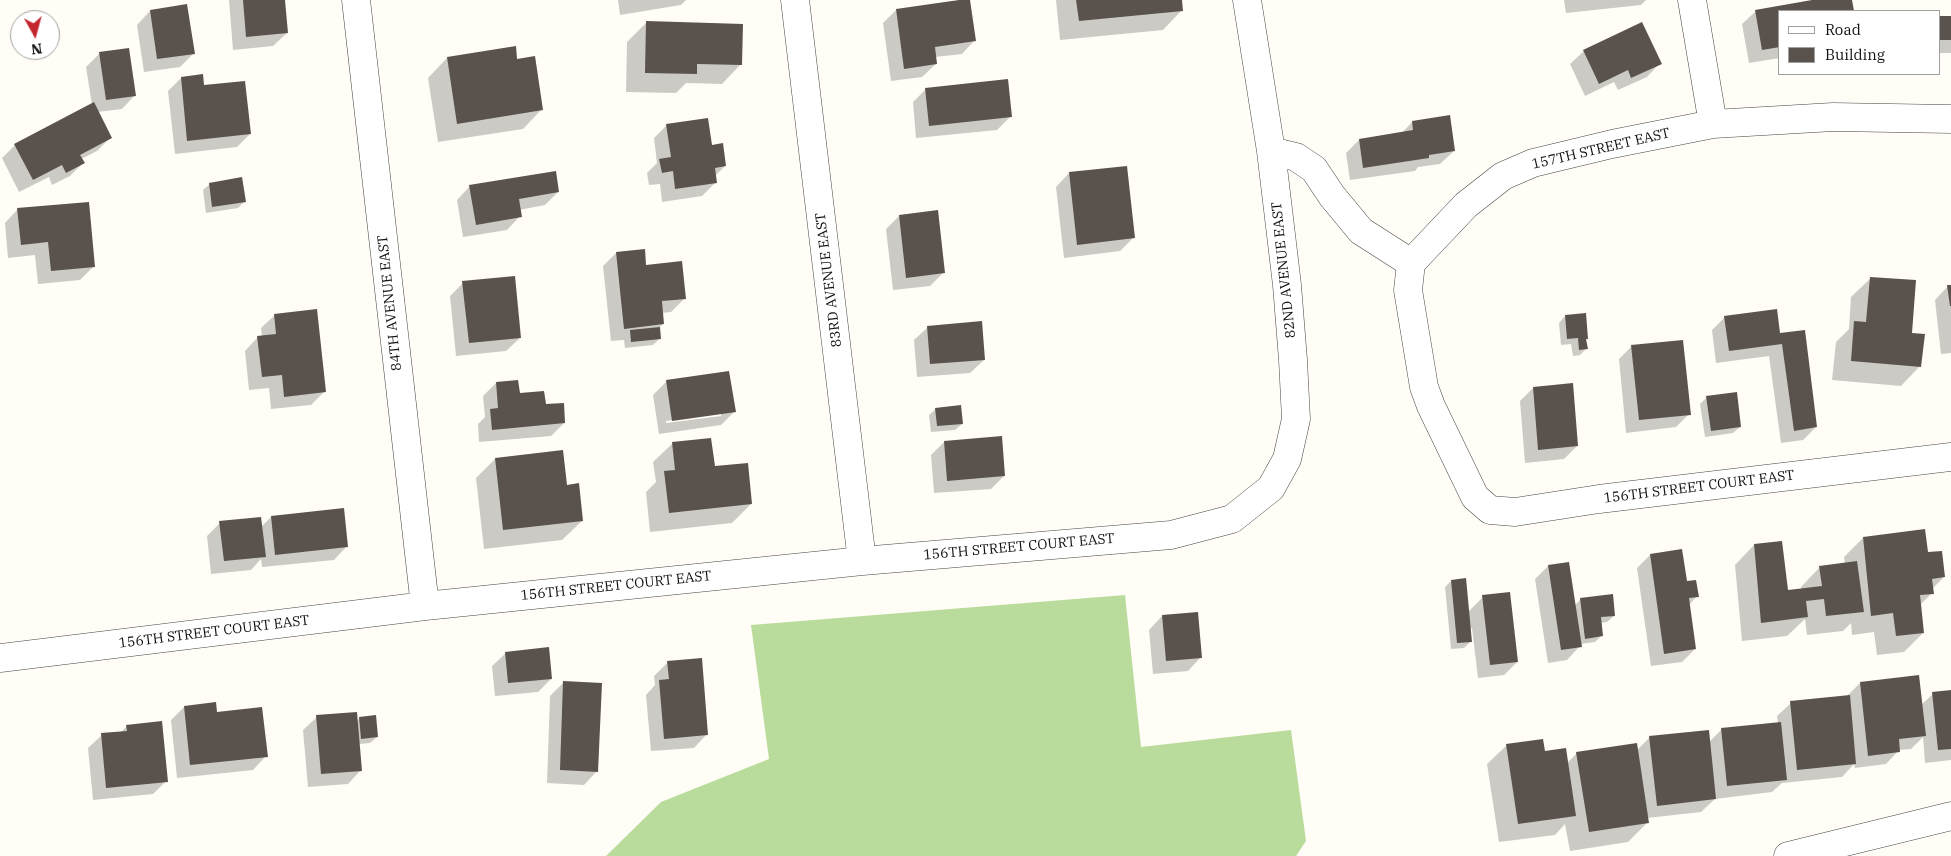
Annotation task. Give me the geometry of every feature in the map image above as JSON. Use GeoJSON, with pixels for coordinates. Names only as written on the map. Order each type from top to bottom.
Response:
{"type":"FeatureCollection","features":[{"type":"Feature","properties":{"kind":"street","name":"84TH AVENUE EAST"},"geometry":{"type":"LineString","coordinates":[[356,0],[425,606]]}},
{"type":"Feature","properties":{"kind":"street","name":"83RD AVENUE EAST"},"geometry":{"type":"LineString","coordinates":[[796,0],[862,560]]}},
{"type":"Feature","properties":{"kind":"street","name":"82ND AVENUE EAST"},"geometry":{"type":"LineString","coordinates":[[1232,519],[1272,488],[1287,459],[1296,419],[1288,294],[1271,151],[1247,0]]}},
{"type":"Feature","properties":{"kind":"street"},"geometry":{"type":"LineString","coordinates":[[1692,0],[1713,124]]}},
{"type":"Feature","properties":{"kind":"street","name":"157TH STREET EAST"},"geometry":{"type":"LineString","coordinates":[[1411,263],[1466,205],[1503,176],[1533,163],[1612,144],[1713,124],[1833,117],[1951,119]]}},
{"type":"Feature","properties":{"kind":"street"},"geometry":{"type":"LineString","coordinates":[[1271,151],[1296,157],[1314,169],[1332,196],[1361,231],[1411,263]]}},
{"type":"Feature","properties":{"kind":"street","name":"156TH STREET COURT EAST"},"geometry":{"type":"LineString","coordinates":[[1411,263],[1408,290],[1424,387],[1431,406],[1475,497],[1490,510],[1515,512],[1599,499],[1951,457]]}},
{"type":"Feature","properties":{"kind":"street","name":"156TH STREET COURT EAST"},"geometry":{"type":"LineString","coordinates":[[0,658],[425,606],[862,560],[1172,535],[1232,519]]}},
{"type":"Feature","properties":{"kind":"street"},"geometry":{"type":"LineString","coordinates":[[1788,856],[1850,848],[1951,816]]}},
{"type":"Feature","properties":{"kind":"green space"},"geometry":{"type":"Polygon","coordinates":[[[1125,595],[1141,747],[1291,730],[1306,841],[1296,856],[606,856],[661,802],[769,759],[751,625],[1125,595]]]}},
{"type":"Feature","properties":{"kind":"building"},"geometry":{"type":"Polygon","coordinates":[[[243,0],[285,0],[288,33],[246,37],[243,0]]]}},
{"type":"Feature","properties":{"kind":"building"},"geometry":{"type":"Polygon","coordinates":[[[970,0],[976,41],[935,47],[937,64],[904,69],[896,9],[970,0]]]}},
{"type":"Feature","properties":{"kind":"building"},"geometry":{"type":"Polygon","coordinates":[[[1076,0],[1182,0],[1183,11],[1079,21],[1076,0]]]}},
{"type":"Feature","properties":{"kind":"building"},"geometry":{"type":"Polygon","coordinates":[[[1812,0],[1852,0],[1854,10],[1778,10],[1778,47],[1762,50],[1755,10],[1812,0]]]}},
{"type":"Feature","properties":{"kind":"building"},"geometry":{"type":"Polygon","coordinates":[[[187,4],[195,54],[157,59],[150,10],[187,4]]]}},
{"type":"Feature","properties":{"kind":"building"},"geometry":{"type":"Polygon","coordinates":[[[1941,16],[1951,16],[1951,40],[1941,40],[1941,16]]]}},
{"type":"Feature","properties":{"kind":"building"},"geometry":{"type":"Polygon","coordinates":[[[646,21],[743,24],[742,65],[697,64],[697,74],[645,73],[646,21]]]}},
{"type":"Feature","properties":{"kind":"building"},"geometry":{"type":"Polygon","coordinates":[[[1642,22],[1662,64],[1631,78],[1628,70],[1599,84],[1583,50],[1642,22]]]}},
{"type":"Feature","properties":{"kind":"building"},"geometry":{"type":"Polygon","coordinates":[[[516,46],[517,59],[535,56],[543,110],[457,124],[447,57],[516,46]]]}},
{"type":"Feature","properties":{"kind":"building"},"geometry":{"type":"Polygon","coordinates":[[[129,48],[136,96],[106,100],[99,52],[129,48]]]}},
{"type":"Feature","properties":{"kind":"building"},"geometry":{"type":"Polygon","coordinates":[[[203,74],[204,85],[245,81],[251,134],[187,141],[181,77],[203,74]]]}},
{"type":"Feature","properties":{"kind":"building"},"geometry":{"type":"Polygon","coordinates":[[[1008,79],[1012,117],[929,126],[925,88],[1008,79]]]}},
{"type":"Feature","properties":{"kind":"building"},"geometry":{"type":"Polygon","coordinates":[[[94,102],[112,138],[80,155],[85,163],[66,173],[62,165],[33,180],[14,144],[94,102]]]}},
{"type":"Feature","properties":{"kind":"building"},"geometry":{"type":"Polygon","coordinates":[[[1450,115],[1455,151],[1429,155],[1429,158],[1363,168],[1359,139],[1413,130],[1412,121],[1450,115]]]}},
{"type":"Feature","properties":{"kind":"building"},"geometry":{"type":"Polygon","coordinates":[[[708,118],[712,145],[723,143],[726,166],[715,168],[717,183],[675,189],[673,171],[662,173],[659,159],[671,157],[666,124],[708,118]]]}},
{"type":"Feature","properties":{"kind":"building"},"geometry":{"type":"Polygon","coordinates":[[[1127,166],[1135,238],[1077,245],[1069,172],[1127,166]]]}},
{"type":"Feature","properties":{"kind":"building"},"geometry":{"type":"Polygon","coordinates":[[[556,171],[559,192],[519,199],[522,217],[476,225],[469,185],[556,171]]]}},
{"type":"Feature","properties":{"kind":"building"},"geometry":{"type":"Polygon","coordinates":[[[242,177],[246,202],[212,207],[209,183],[242,177]]]}},
{"type":"Feature","properties":{"kind":"building"},"geometry":{"type":"Polygon","coordinates":[[[89,202],[95,267],[51,271],[48,242],[21,245],[17,208],[89,202]]]}},
{"type":"Feature","properties":{"kind":"building"},"geometry":{"type":"Polygon","coordinates":[[[938,210],[945,273],[906,278],[899,215],[938,210]]]}},
{"type":"Feature","properties":{"kind":"building"},"geometry":{"type":"Polygon","coordinates":[[[645,249],[646,265],[682,261],[686,299],[662,301],[664,324],[624,329],[616,252],[645,249]]]}},
{"type":"Feature","properties":{"kind":"building"},"geometry":{"type":"Polygon","coordinates":[[[515,276],[521,338],[469,343],[462,281],[515,276]]]}},
{"type":"Feature","properties":{"kind":"building"},"geometry":{"type":"Polygon","coordinates":[[[1870,277],[1916,280],[1912,333],[1925,334],[1921,367],[1851,361],[1854,321],[1866,322],[1870,277]]]}},
{"type":"Feature","properties":{"kind":"building"},"geometry":{"type":"Polygon","coordinates":[[[1947,285],[1951,285],[1951,306],[1950,306],[1947,285]]]}},
{"type":"Feature","properties":{"kind":"building"},"geometry":{"type":"Polygon","coordinates":[[[317,309],[326,392],[284,397],[282,375],[262,377],[257,336],[276,334],[274,314],[317,309]]]}},
{"type":"Feature","properties":{"kind":"building"},"geometry":{"type":"Polygon","coordinates":[[[1777,309],[1780,333],[1805,330],[1817,427],[1794,431],[1782,344],[1729,351],[1724,316],[1777,309]]]}},
{"type":"Feature","properties":{"kind":"building"},"geometry":{"type":"Polygon","coordinates":[[[1586,313],[1588,349],[1579,350],[1578,338],[1567,339],[1565,315],[1586,313]]]}},
{"type":"Feature","properties":{"kind":"building"},"geometry":{"type":"Polygon","coordinates":[[[982,321],[985,360],[930,364],[927,326],[982,321]]]}},
{"type":"Feature","properties":{"kind":"building"},"geometry":{"type":"Polygon","coordinates":[[[660,327],[661,339],[631,342],[630,330],[660,327]]]}},
{"type":"Feature","properties":{"kind":"building"},"geometry":{"type":"Polygon","coordinates":[[[1683,340],[1691,415],[1639,420],[1631,345],[1683,340]]]}},
{"type":"Feature","properties":{"kind":"building"},"geometry":{"type":"Polygon","coordinates":[[[729,371],[736,412],[672,421],[666,380],[729,371]]]}},
{"type":"Feature","properties":{"kind":"building"},"geometry":{"type":"Polygon","coordinates":[[[518,380],[520,393],[544,391],[546,404],[564,403],[565,423],[492,430],[490,409],[498,408],[496,382],[518,380]]]}},
{"type":"Feature","properties":{"kind":"building"},"geometry":{"type":"Polygon","coordinates":[[[1573,383],[1578,446],[1538,450],[1533,387],[1573,383]]]}},
{"type":"Feature","properties":{"kind":"building"},"geometry":{"type":"Polygon","coordinates":[[[1737,392],[1741,427],[1711,431],[1706,396],[1737,392]]]}},
{"type":"Feature","properties":{"kind":"building"},"geometry":{"type":"Polygon","coordinates":[[[961,405],[963,424],[937,426],[935,408],[961,405]]]}},
{"type":"Feature","properties":{"kind":"building"},"geometry":{"type":"Polygon","coordinates":[[[1002,436],[1005,476],[947,481],[944,441],[1002,436]]]}},
{"type":"Feature","properties":{"kind":"building"},"geometry":{"type":"Polygon","coordinates":[[[711,438],[715,466],[748,463],[752,504],[669,513],[664,471],[675,470],[672,442],[711,438]]]}},
{"type":"Feature","properties":{"kind":"building"},"geometry":{"type":"Polygon","coordinates":[[[563,450],[567,485],[579,483],[583,521],[503,530],[495,458],[563,450]]]}},
{"type":"Feature","properties":{"kind":"building"},"geometry":{"type":"Polygon","coordinates":[[[344,508],[348,547],[275,555],[271,516],[344,508]]]}},
{"type":"Feature","properties":{"kind":"building"},"geometry":{"type":"Polygon","coordinates":[[[261,517],[266,557],[224,561],[219,521],[261,517]]]}},
{"type":"Feature","properties":{"kind":"building"},"geometry":{"type":"Polygon","coordinates":[[[1925,529],[1928,552],[1942,551],[1945,577],[1932,579],[1934,594],[1920,595],[1924,633],[1896,636],[1893,613],[1871,616],[1863,537],[1925,529]]]}},
{"type":"Feature","properties":{"kind":"building"},"geometry":{"type":"Polygon","coordinates":[[[1782,541],[1788,590],[1822,586],[1819,566],[1857,561],[1864,612],[1826,616],[1824,599],[1806,601],[1808,617],[1761,623],[1754,544],[1782,541]]]}},
{"type":"Feature","properties":{"kind":"building"},"geometry":{"type":"Polygon","coordinates":[[[1682,549],[1687,581],[1696,580],[1699,597],[1689,598],[1696,649],[1664,654],[1650,554],[1682,549]]]}},
{"type":"Feature","properties":{"kind":"building"},"geometry":{"type":"Polygon","coordinates":[[[1569,562],[1582,647],[1561,650],[1548,565],[1569,562]]]}},
{"type":"Feature","properties":{"kind":"building"},"geometry":{"type":"Polygon","coordinates":[[[1466,578],[1472,642],[1457,643],[1451,580],[1466,578]]]}},
{"type":"Feature","properties":{"kind":"building"},"geometry":{"type":"Polygon","coordinates":[[[1510,592],[1518,662],[1490,665],[1482,595],[1510,592]]]}},
{"type":"Feature","properties":{"kind":"building"},"geometry":{"type":"Polygon","coordinates":[[[1613,594],[1615,616],[1601,617],[1603,636],[1585,639],[1580,598],[1613,594]]]}},
{"type":"Feature","properties":{"kind":"building"},"geometry":{"type":"Polygon","coordinates":[[[1198,612],[1202,658],[1166,661],[1162,615],[1198,612]]]}},
{"type":"Feature","properties":{"kind":"building"},"geometry":{"type":"Polygon","coordinates":[[[549,647],[552,679],[508,683],[505,652],[549,647]]]}},
{"type":"Feature","properties":{"kind":"building"},"geometry":{"type":"Polygon","coordinates":[[[702,658],[708,735],[664,739],[659,680],[669,679],[667,661],[702,658]]]}},
{"type":"Feature","properties":{"kind":"building"},"geometry":{"type":"Polygon","coordinates":[[[1919,675],[1926,736],[1899,739],[1900,752],[1868,756],[1860,682],[1919,675]]]}},
{"type":"Feature","properties":{"kind":"building"},"geometry":{"type":"Polygon","coordinates":[[[563,681],[602,683],[598,772],[560,770],[563,681]]]}},
{"type":"Feature","properties":{"kind":"building"},"geometry":{"type":"Polygon","coordinates":[[[1951,690],[1951,749],[1938,750],[1932,692],[1951,690]]]}},
{"type":"Feature","properties":{"kind":"building"},"geometry":{"type":"Polygon","coordinates":[[[1850,695],[1856,764],[1797,770],[1790,701],[1850,695]]]}},
{"type":"Feature","properties":{"kind":"building"},"geometry":{"type":"Polygon","coordinates":[[[216,702],[217,712],[262,707],[268,757],[190,765],[184,706],[216,702]]]}},
{"type":"Feature","properties":{"kind":"building"},"geometry":{"type":"Polygon","coordinates":[[[357,712],[362,771],[321,774],[316,715],[357,712]]]}},
{"type":"Feature","properties":{"kind":"building"},"geometry":{"type":"Polygon","coordinates":[[[376,715],[378,737],[361,739],[359,717],[376,715]]]}},
{"type":"Feature","properties":{"kind":"building"},"geometry":{"type":"Polygon","coordinates":[[[162,721],[168,782],[106,788],[101,733],[127,731],[126,725],[162,721]]]}},
{"type":"Feature","properties":{"kind":"building"},"geometry":{"type":"Polygon","coordinates":[[[1781,722],[1787,780],[1727,786],[1721,728],[1781,722]]]}},
{"type":"Feature","properties":{"kind":"building"},"geometry":{"type":"Polygon","coordinates":[[[1709,730],[1716,799],[1657,806],[1649,736],[1709,730]]]}},
{"type":"Feature","properties":{"kind":"building"},"geometry":{"type":"Polygon","coordinates":[[[1543,739],[1545,751],[1566,748],[1576,816],[1518,824],[1506,744],[1543,739]]]}},
{"type":"Feature","properties":{"kind":"building"},"geometry":{"type":"Polygon","coordinates":[[[1637,743],[1649,823],[1589,832],[1576,752],[1637,743]]]}}]}
